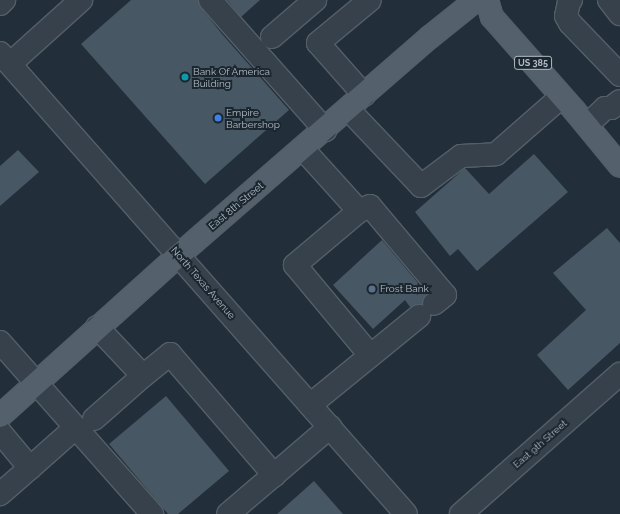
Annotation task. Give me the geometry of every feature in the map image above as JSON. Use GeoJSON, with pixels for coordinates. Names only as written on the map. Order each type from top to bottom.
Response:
{"type":"FeatureCollection","features":[{"type":"Feature","properties":{"kind":"main road","name":"East 8th Street"},"geometry":{"type":"LineString","coordinates":[[0,416],[97,327],[325,130],[430,37],[464,4]]}},
{"type":"Feature","properties":{"kind":"main road","name":"US 385"},"geometry":{"type":"LineString","coordinates":[[464,4],[490,8],[561,97],[587,125],[620,166]]}},
{"type":"Feature","properties":{"kind":"street"},"geometry":{"type":"LineString","coordinates":[[0,4],[4,0]]}},
{"type":"Feature","properties":{"kind":"street"},"geometry":{"type":"LineString","coordinates":[[5,58],[81,0]]}},
{"type":"Feature","properties":{"kind":"street"},"geometry":{"type":"LineString","coordinates":[[210,0],[325,130]]}},
{"type":"Feature","properties":{"kind":"street"},"geometry":{"type":"LineString","coordinates":[[272,37],[315,0]]}},
{"type":"Feature","properties":{"kind":"street"},"geometry":{"type":"LineString","coordinates":[[364,95],[318,43],[370,0]]}},
{"type":"Feature","properties":{"kind":"street"},"geometry":{"type":"LineString","coordinates":[[571,0],[569,2],[566,16],[570,23],[620,76]]}},
{"type":"Feature","properties":{"kind":"street"},"geometry":{"type":"LineString","coordinates":[[608,0],[620,14]]}},
{"type":"Feature","properties":{"kind":"street","name":"North Texas Avenue"},"geometry":{"type":"LineString","coordinates":[[5,58],[406,514]]}},
{"type":"Feature","properties":{"kind":"street"},"geometry":{"type":"LineString","coordinates":[[587,125],[613,105],[605,100],[620,89]]}},
{"type":"Feature","properties":{"kind":"street"},"geometry":{"type":"LineString","coordinates":[[348,109],[421,186],[461,156],[496,154],[561,97]]}},
{"type":"Feature","properties":{"kind":"street"},"geometry":{"type":"LineString","coordinates":[[303,149],[359,211]]}},
{"type":"Feature","properties":{"kind":"street"},"geometry":{"type":"LineString","coordinates":[[310,405],[445,295],[370,206],[359,211],[294,266],[370,355]]}},
{"type":"Feature","properties":{"kind":"street"},"geometry":{"type":"LineString","coordinates":[[97,327],[143,376]]}},
{"type":"Feature","properties":{"kind":"street"},"geometry":{"type":"LineString","coordinates":[[0,342],[36,384],[85,424],[152,514]]}},
{"type":"Feature","properties":{"kind":"street"},"geometry":{"type":"LineString","coordinates":[[0,494],[170,354],[274,475]]}},
{"type":"Feature","properties":{"kind":"street","name":"East 9th Street"},"geometry":{"type":"LineString","coordinates":[[460,514],[620,374]]}},
{"type":"Feature","properties":{"kind":"street"},"geometry":{"type":"LineString","coordinates":[[228,514],[330,427]]}},
{"type":"Feature","properties":{"kind":"street"},"geometry":{"type":"LineString","coordinates":[[0,432],[30,468]]}},
{"type":"Feature","properties":{"kind":"building","name":"Bank Of America Building"},"geometry":{"type":"Polygon","coordinates":[[[131,0],[198,0],[201,8],[222,34],[289,110],[205,184],[81,44],[131,0]]]}},
{"type":"Feature","properties":{"kind":"building"},"geometry":{"type":"Polygon","coordinates":[[[227,0],[260,0],[241,17],[227,0]]]}},
{"type":"Feature","properties":{"kind":"building"},"geometry":{"type":"Polygon","coordinates":[[[18,150],[39,172],[0,206],[0,166],[18,150]]]}},
{"type":"Feature","properties":{"kind":"building"},"geometry":{"type":"Polygon","coordinates":[[[534,154],[568,192],[477,271],[458,249],[450,256],[415,212],[465,168],[489,194],[534,154]]]}},
{"type":"Feature","properties":{"kind":"building"},"geometry":{"type":"Polygon","coordinates":[[[607,228],[620,243],[620,343],[568,390],[537,355],[586,310],[553,273],[607,228]]]}},
{"type":"Feature","properties":{"kind":"building"},"geometry":{"type":"Polygon","coordinates":[[[382,240],[418,283],[417,284],[426,295],[422,304],[417,304],[410,307],[405,300],[373,329],[333,285],[382,240]]]}},
{"type":"Feature","properties":{"kind":"building"},"geometry":{"type":"Polygon","coordinates":[[[166,396],[229,471],[178,514],[168,514],[109,444],[166,396]]]}},
{"type":"Feature","properties":{"kind":"building"},"geometry":{"type":"Polygon","coordinates":[[[314,481],[343,514],[277,514],[314,481]]]}},
{"type":"Feature","properties":{"kind":"place","name":"Bank Of America Building"},"geometry":{"type":"Point","coordinates":[185,77]}},
{"type":"Feature","properties":{"kind":"place","name":"Empire Barbershop"},"geometry":{"type":"Point","coordinates":[218,118]}},
{"type":"Feature","properties":{"kind":"place","name":"Frost Bank"},"geometry":{"type":"Point","coordinates":[372,289]}}]}
